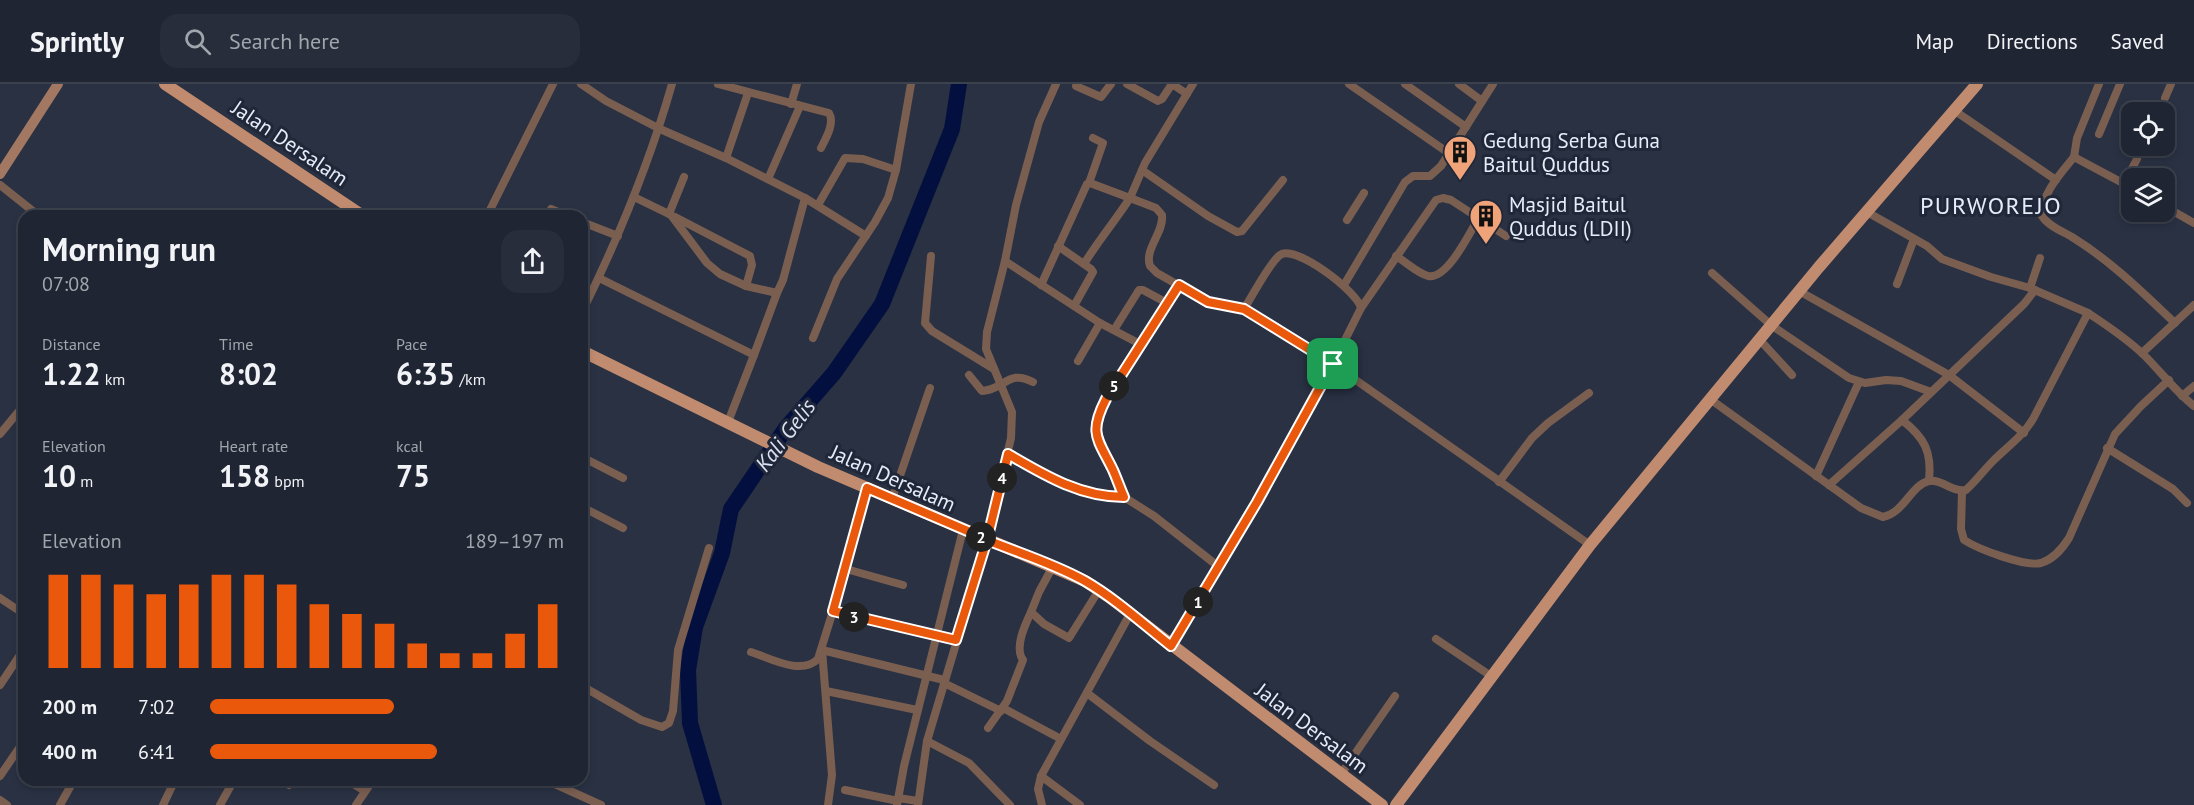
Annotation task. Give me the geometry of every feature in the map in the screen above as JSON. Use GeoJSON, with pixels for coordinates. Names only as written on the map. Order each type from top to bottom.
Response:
{"type":"FeatureCollection","features":[{"type":"Feature","properties":{"kind":"main road","name":"Jalan Dersalam"},"geometry":{"type":"LineString","coordinates":[[165,84],[354,210]]}},
{"type":"Feature","properties":{"kind":"main road"},"geometry":{"type":"LineString","coordinates":[[1396,805],[1590,545],[1799,291],[1977,84]]}},
{"type":"Feature","properties":{"kind":"main road","name":"Jalan Dersalam"},"geometry":{"type":"LineString","coordinates":[[588,354],[818,467],[1073,575],[1099,590],[1382,805]]}},
{"type":"Feature","properties":{"kind":"street"},"geometry":{"type":"LineString","coordinates":[[0,174],[58,84]]}},
{"type":"Feature","properties":{"kind":"street"},"geometry":{"type":"LineString","coordinates":[[490,210],[553,84]]}},
{"type":"Feature","properties":{"kind":"street"},"geometry":{"type":"LineString","coordinates":[[581,84],[606,101],[660,129],[726,158],[805,198],[866,236]]}},
{"type":"Feature","properties":{"kind":"street"},"geometry":{"type":"LineString","coordinates":[[588,300],[634,197],[660,129],[672,84]]}},
{"type":"Feature","properties":{"kind":"street"},"geometry":{"type":"LineString","coordinates":[[718,84],[831,114],[831,123],[822,148]]}},
{"type":"Feature","properties":{"kind":"street"},"geometry":{"type":"LineString","coordinates":[[791,104],[798,84]]}},
{"type":"Feature","properties":{"kind":"street"},"geometry":{"type":"LineString","coordinates":[[813,338],[837,279],[888,198],[896,170],[911,84]]}},
{"type":"Feature","properties":{"kind":"street"},"geometry":{"type":"LineString","coordinates":[[846,790],[918,803],[927,741],[944,682],[953,639],[985,539],[1008,454],[1012,412],[986,349],[986,339],[989,317],[1005,261],[1016,206],[1039,122],[1056,84]]}},
{"type":"Feature","properties":{"kind":"street"},"geometry":{"type":"LineString","coordinates":[[1076,86],[1101,97],[1111,84]]}},
{"type":"Feature","properties":{"kind":"street"},"geometry":{"type":"LineString","coordinates":[[1127,84],[1158,101],[1162,99],[1172,84],[1186,94]]}},
{"type":"Feature","properties":{"kind":"street"},"geometry":{"type":"LineString","coordinates":[[1084,264],[1130,198],[1142,170],[1193,84]]}},
{"type":"Feature","properties":{"kind":"street"},"geometry":{"type":"LineString","coordinates":[[1349,84],[1450,154]]}},
{"type":"Feature","properties":{"kind":"street"},"geometry":{"type":"LineString","coordinates":[[1406,84],[1466,127]]}},
{"type":"Feature","properties":{"kind":"street"},"geometry":{"type":"LineString","coordinates":[[1459,84],[1482,101]]}},
{"type":"Feature","properties":{"kind":"street"},"geometry":{"type":"LineString","coordinates":[[1344,285],[1407,181],[1413,177],[1428,177],[1434,174],[1450,154],[1493,84]]}},
{"type":"Feature","properties":{"kind":"street"},"geometry":{"type":"LineString","coordinates":[[2099,84],[2077,138],[2074,157],[2056,180],[2043,207],[2042,216],[2119,270],[2175,323]]}},
{"type":"Feature","properties":{"kind":"street"},"geometry":{"type":"LineString","coordinates":[[2099,134],[2120,84]]}},
{"type":"Feature","properties":{"kind":"street"},"geometry":{"type":"LineString","coordinates":[[2165,98],[2171,84]]}},
{"type":"Feature","properties":{"kind":"street"},"geometry":{"type":"LineString","coordinates":[[726,158],[748,93]]}},
{"type":"Feature","properties":{"kind":"street"},"geometry":{"type":"LineString","coordinates":[[768,179],[800,106]]}},
{"type":"Feature","properties":{"kind":"street"},"geometry":{"type":"LineString","coordinates":[[1955,111],[2056,180]]}},
{"type":"Feature","properties":{"kind":"street"},"geometry":{"type":"LineString","coordinates":[[1041,285],[1089,183],[1103,143],[1093,138]]}},
{"type":"Feature","properties":{"kind":"street"},"geometry":{"type":"LineString","coordinates":[[2074,157],[2121,182]]}},
{"type":"Feature","properties":{"kind":"street"},"geometry":{"type":"LineString","coordinates":[[818,205],[845,158],[863,159],[896,170]]}},
{"type":"Feature","properties":{"kind":"street"},"geometry":{"type":"LineString","coordinates":[[2134,168],[2137,159]]}},
{"type":"Feature","properties":{"kind":"street"},"geometry":{"type":"LineString","coordinates":[[1142,170],[1208,216],[1237,232],[1242,231],[1283,180]]}},
{"type":"Feature","properties":{"kind":"street"},"geometry":{"type":"LineString","coordinates":[[670,214],[684,177]]}},
{"type":"Feature","properties":{"kind":"street"},"geometry":{"type":"LineString","coordinates":[[1089,183],[1156,208],[1162,214],[1162,222],[1148,263],[1157,273],[1208,302],[1244,309],[1333,364],[1590,545]]}},
{"type":"Feature","properties":{"kind":"street"},"geometry":{"type":"LineString","coordinates":[[0,185],[31,210]]}},
{"type":"Feature","properties":{"kind":"street"},"geometry":{"type":"LineString","coordinates":[[1347,220],[1364,193]]}},
{"type":"Feature","properties":{"kind":"street"},"geometry":{"type":"LineString","coordinates":[[634,197],[750,255],[752,265],[746,286]]}},
{"type":"Feature","properties":{"kind":"street"},"geometry":{"type":"LineString","coordinates":[[728,422],[783,280],[805,198]]}},
{"type":"Feature","properties":{"kind":"street"},"geometry":{"type":"LineString","coordinates":[[1171,646],[1219,567],[1333,364],[1361,308],[1436,200],[1443,198],[1451,200],[1506,236]]}},
{"type":"Feature","properties":{"kind":"street"},"geometry":{"type":"LineString","coordinates":[[1867,212],[1927,246],[1942,259],[2033,289],[2088,313],[2117,332],[2142,353],[2194,406]]}},
{"type":"Feature","properties":{"kind":"street"},"geometry":{"type":"LineString","coordinates":[[2175,213],[2194,224]]}},
{"type":"Feature","properties":{"kind":"street"},"geometry":{"type":"LineString","coordinates":[[670,214],[707,263],[720,274],[746,286],[777,293]]}},
{"type":"Feature","properties":{"kind":"street"},"geometry":{"type":"LineString","coordinates":[[1396,256],[1428,276],[1438,276],[1448,268],[1478,219]]}},
{"type":"Feature","properties":{"kind":"street"},"geometry":{"type":"LineString","coordinates":[[588,224],[618,236]]}},
{"type":"Feature","properties":{"kind":"street"},"geometry":{"type":"LineString","coordinates":[[1897,284],[1914,239]]}},
{"type":"Feature","properties":{"kind":"street"},"geometry":{"type":"LineString","coordinates":[[1058,246],[1093,272],[1074,306]]}},
{"type":"Feature","properties":{"kind":"street"},"geometry":{"type":"LineString","coordinates":[[1244,309],[1277,258],[1285,253],[1293,254],[1312,264],[1344,285],[1357,299],[1361,308]]}},
{"type":"Feature","properties":{"kind":"street"},"geometry":{"type":"LineString","coordinates":[[931,256],[925,323],[932,331],[995,370]]}},
{"type":"Feature","properties":{"kind":"street"},"geometry":{"type":"LineString","coordinates":[[1829,485],[1902,420],[2016,311],[2033,289],[2040,258]]}},
{"type":"Feature","properties":{"kind":"street"},"geometry":{"type":"LineString","coordinates":[[1005,261],[1101,323],[1140,344]]}},
{"type":"Feature","properties":{"kind":"street"},"geometry":{"type":"LineString","coordinates":[[1712,273],[1771,325],[1839,372],[1859,382],[1898,380],[1931,392]]}},
{"type":"Feature","properties":{"kind":"street"},"geometry":{"type":"LineString","coordinates":[[599,278],[754,355]]}},
{"type":"Feature","properties":{"kind":"street"},"geometry":{"type":"LineString","coordinates":[[1124,497],[1098,442],[1096,424],[1106,399],[1179,285]]}},
{"type":"Feature","properties":{"kind":"street"},"geometry":{"type":"LineString","coordinates":[[1114,330],[1139,290],[1167,303]]}},
{"type":"Feature","properties":{"kind":"street"},"geometry":{"type":"LineString","coordinates":[[1799,291],[1949,375],[2024,433]]}},
{"type":"Feature","properties":{"kind":"street"},"geometry":{"type":"LineString","coordinates":[[2142,353],[2194,305]]}},
{"type":"Feature","properties":{"kind":"street"},"geometry":{"type":"LineString","coordinates":[[1710,399],[1861,508],[1883,517],[1892,514],[1929,481],[1962,491],[1968,489],[1990,464],[2024,433],[2088,313]]}},
{"type":"Feature","properties":{"kind":"street"},"geometry":{"type":"LineString","coordinates":[[1078,361],[1101,323]]}},
{"type":"Feature","properties":{"kind":"street"},"geometry":{"type":"LineString","coordinates":[[1759,339],[1792,375]]}},
{"type":"Feature","properties":{"kind":"street"},"geometry":{"type":"LineString","coordinates":[[969,375],[982,391],[1002,385],[1018,376],[1033,382]]}},
{"type":"Feature","properties":{"kind":"street"},"geometry":{"type":"LineString","coordinates":[[1962,491],[1961,529],[1964,540],[2018,560],[2032,563],[2043,562],[2054,556],[2069,538],[2107,448],[2119,428],[2169,380]]}},
{"type":"Feature","properties":{"kind":"street"},"geometry":{"type":"LineString","coordinates":[[1816,476],[1859,382]]}},
{"type":"Feature","properties":{"kind":"street"},"geometry":{"type":"LineString","coordinates":[[2182,396],[2194,386]]}},
{"type":"Feature","properties":{"kind":"street"},"geometry":{"type":"LineString","coordinates":[[892,500],[930,388]]}},
{"type":"Feature","properties":{"kind":"street"},"geometry":{"type":"LineString","coordinates":[[1499,482],[1532,438],[1548,423],[1589,393]]}},
{"type":"Feature","properties":{"kind":"street"},"geometry":{"type":"LineString","coordinates":[[0,434],[18,413]]}},
{"type":"Feature","properties":{"kind":"street"},"geometry":{"type":"LineString","coordinates":[[1902,420],[1925,445],[1930,461],[1929,481]]}},
{"type":"Feature","properties":{"kind":"street"},"geometry":{"type":"LineString","coordinates":[[0,421],[7,427]]}},
{"type":"Feature","properties":{"kind":"street"},"geometry":{"type":"LineString","coordinates":[[2107,448],[2173,489],[2187,503]]}},
{"type":"Feature","properties":{"kind":"street"},"geometry":{"type":"LineString","coordinates":[[1008,454],[1064,485],[1093,494],[1124,497],[1154,516],[1219,567]]}},
{"type":"Feature","properties":{"kind":"street"},"geometry":{"type":"LineString","coordinates":[[588,461],[623,478]]}},
{"type":"Feature","properties":{"kind":"street"},"geometry":{"type":"LineString","coordinates":[[751,652],[800,666],[815,662],[822,650],[867,488]]}},
{"type":"Feature","properties":{"kind":"street"},"geometry":{"type":"LineString","coordinates":[[588,510],[623,528]]}},
{"type":"Feature","properties":{"kind":"street"},"geometry":{"type":"LineString","coordinates":[[898,801],[926,675],[965,531]]}},
{"type":"Feature","properties":{"kind":"street"},"geometry":{"type":"LineString","coordinates":[[588,689],[641,720],[662,727],[669,723],[673,711],[678,650],[709,548]]}},
{"type":"Feature","properties":{"kind":"street"},"geometry":{"type":"LineString","coordinates":[[988,729],[1002,710],[1023,660],[1020,656],[1024,630],[1039,592],[1053,566]]}},
{"type":"Feature","properties":{"kind":"street"},"geometry":{"type":"LineString","coordinates":[[846,569],[903,585]]}},
{"type":"Feature","properties":{"kind":"street"},"geometry":{"type":"LineString","coordinates":[[1031,612],[1044,624],[1069,638],[1099,590]]}},
{"type":"Feature","properties":{"kind":"street"},"geometry":{"type":"LineString","coordinates":[[0,598],[18,610]]}},
{"type":"Feature","properties":{"kind":"street"},"geometry":{"type":"LineString","coordinates":[[833,611],[953,639]]}},
{"type":"Feature","properties":{"kind":"street"},"geometry":{"type":"LineString","coordinates":[[1042,805],[1038,789],[1041,776],[1130,614]]}},
{"type":"Feature","properties":{"kind":"street"},"geometry":{"type":"LineString","coordinates":[[1436,639],[1491,676]]}},
{"type":"Feature","properties":{"kind":"street"},"geometry":{"type":"LineString","coordinates":[[822,650],[926,675],[1061,739]]}},
{"type":"Feature","properties":{"kind":"street"},"geometry":{"type":"LineString","coordinates":[[822,650],[832,775],[828,805]]}},
{"type":"Feature","properties":{"kind":"street"},"geometry":{"type":"LineString","coordinates":[[0,685],[18,658]]}},
{"type":"Feature","properties":{"kind":"street"},"geometry":{"type":"LineString","coordinates":[[825,691],[918,710]]}},
{"type":"Feature","properties":{"kind":"street"},"geometry":{"type":"LineString","coordinates":[[1087,693],[1150,741],[1214,785]]}},
{"type":"Feature","properties":{"kind":"street"},"geometry":{"type":"LineString","coordinates":[[1341,774],[1395,696]]}},
{"type":"Feature","properties":{"kind":"street"},"geometry":{"type":"LineString","coordinates":[[927,741],[969,763],[1010,805]]}},
{"type":"Feature","properties":{"kind":"street"},"geometry":{"type":"LineString","coordinates":[[0,776],[18,750]]}},
{"type":"Feature","properties":{"kind":"street"},"geometry":{"type":"LineString","coordinates":[[1041,776],[1080,805]]}},
{"type":"Feature","properties":{"kind":"street"},"geometry":{"type":"LineString","coordinates":[[60,805],[71,786]]}},
{"type":"Feature","properties":{"kind":"street"},"geometry":{"type":"LineString","coordinates":[[163,805],[172,786]]}},
{"type":"Feature","properties":{"kind":"street"},"geometry":{"type":"LineString","coordinates":[[220,805],[231,786]]}},
{"type":"Feature","properties":{"kind":"street"},"geometry":{"type":"LineString","coordinates":[[357,786],[365,791]]}},
{"type":"Feature","properties":{"kind":"street"},"geometry":{"type":"LineString","coordinates":[[356,805],[369,786]]}},
{"type":"Feature","properties":{"kind":"street"},"geometry":{"type":"LineString","coordinates":[[559,786],[601,805]]}},
{"type":"Feature","properties":{"kind":"street"},"geometry":{"type":"LineString","coordinates":[[0,800],[7,805]]}},
{"type":"Feature","properties":{"kind":"waterway","name":"Kali Gelis"},"geometry":{"type":"LineString","coordinates":[[714,805],[690,723],[688,670],[695,627],[722,553],[731,509],[786,428],[834,373],[882,304],[952,129],[959,84]]}},
{"type":"Feature","properties":{"kind":"place","name":"Gedung Serba Guna Baitul Quddus"},"geometry":{"type":"Point","coordinates":[1460,181]}},
{"type":"Feature","properties":{"kind":"place","name":"Masjid Baitul Quddus (LDII)"},"geometry":{"type":"Point","coordinates":[1486,245]}},
{"type":"Feature","properties":{"kind":"district","name":"PURWOREJO"},"geometry":{"type":"Point","coordinates":[1991,205]}},
{"type":"Feature","properties":{"kind":"route"},"geometry":{"type":"LineString","coordinates":[[1333,364],[1244,309],[1204,301],[1179,285],[1140,344],[1098,416],[1096,430],[1098,442],[1124,497],[1107,497],[1064,485],[1008,454],[987,540],[956,640],[833,611],[867,488],[963,530],[987,540],[1053,566],[1085,581],[1171,646],[1257,502],[1333,364]]}}]}
